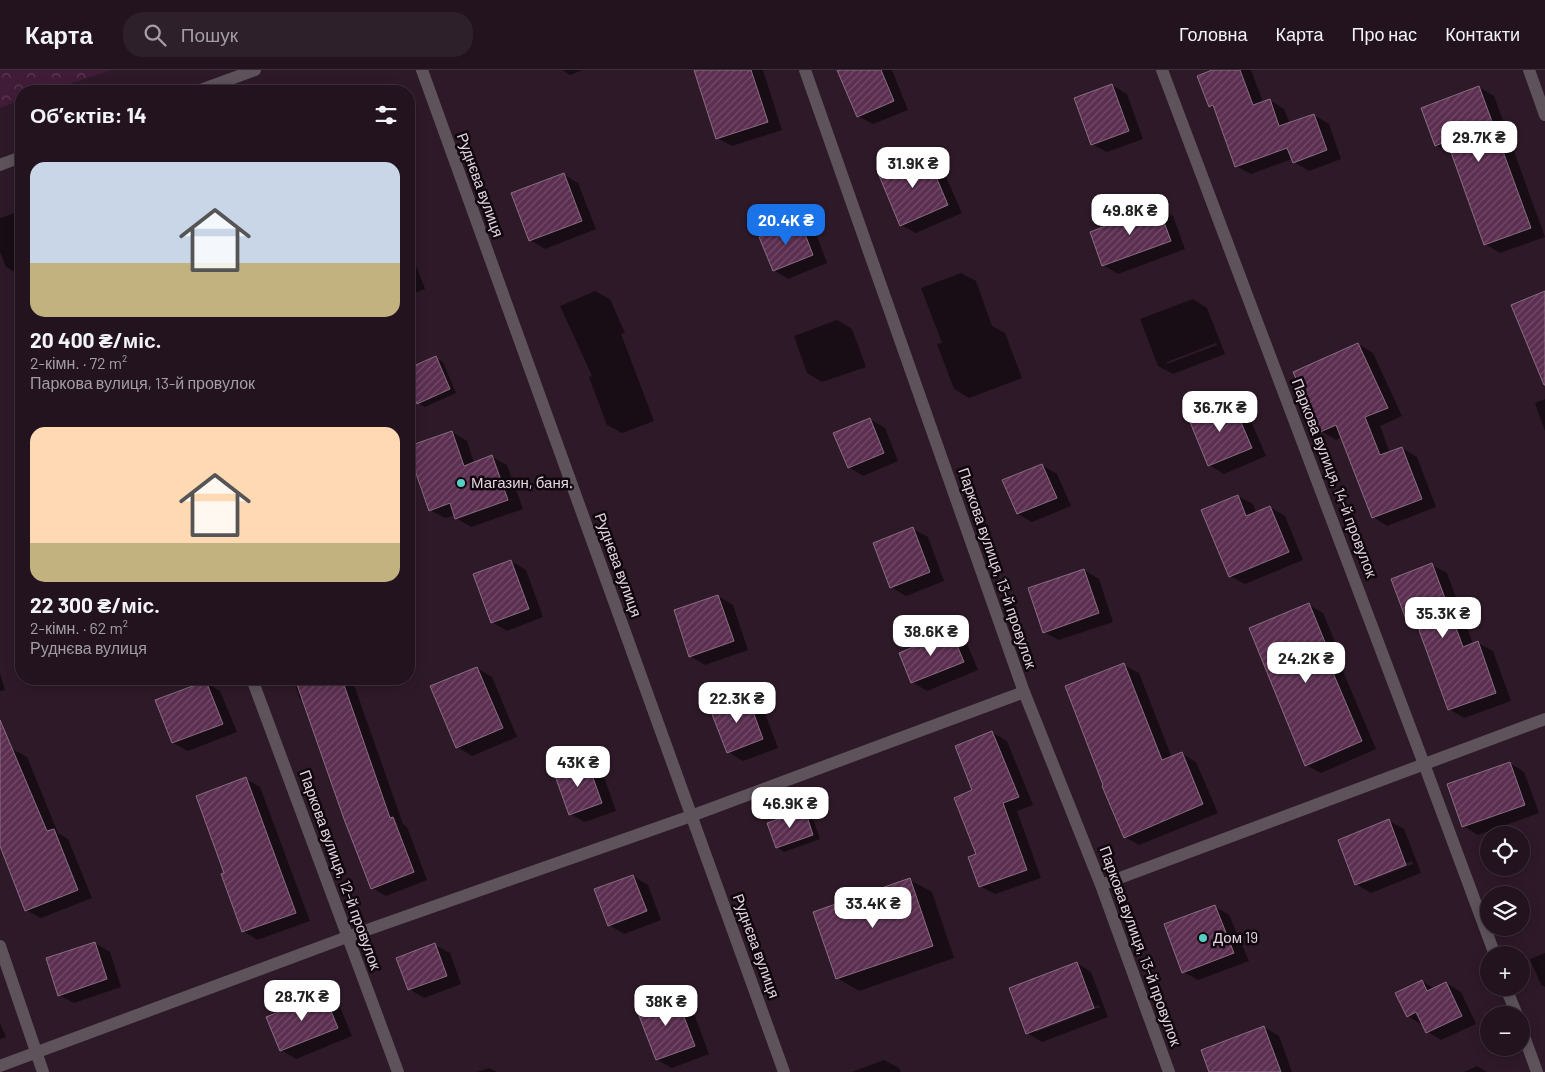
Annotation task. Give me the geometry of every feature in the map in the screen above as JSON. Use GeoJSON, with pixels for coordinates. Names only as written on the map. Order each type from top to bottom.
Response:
{"type":"FeatureCollection","features":[{"type":"Feature","properties":{"kind":"street"},"geometry":{"type":"LineString","coordinates":[[214,85],[255,70]]}},
{"type":"Feature","properties":{"kind":"street","name":"Руднєва вулиця"},"geometry":{"type":"LineString","coordinates":[[422,70],[784,1072]]}},
{"type":"Feature","properties":{"kind":"street","name":"Паркова вулиця, 13-й провулок"},"geometry":{"type":"LineString","coordinates":[[805,70],[1024,692],[1101,885],[1169,1072]]}},
{"type":"Feature","properties":{"kind":"street","name":"Паркова вулиця, 14-й провулок"},"geometry":{"type":"LineString","coordinates":[[1162,70],[1491,946]]}},
{"type":"Feature","properties":{"kind":"street"},"geometry":{"type":"LineString","coordinates":[[1529,70],[1545,115]]}},
{"type":"Feature","properties":{"kind":"street"},"geometry":{"type":"LineString","coordinates":[[0,166],[15,160]]}},
{"type":"Feature","properties":{"kind":"street","name":"Паркова вулиця, 12-й провулок"},"geometry":{"type":"LineString","coordinates":[[254,685],[346,937],[398,1072]]}},
{"type":"Feature","properties":{"kind":"street"},"geometry":{"type":"LineString","coordinates":[[0,1066],[346,937],[691,816],[1024,692]]}},
{"type":"Feature","properties":{"kind":"street"},"geometry":{"type":"LineString","coordinates":[[1101,885],[1545,719]]}},
{"type":"Feature","properties":{"kind":"street"},"geometry":{"type":"LineString","coordinates":[[0,946],[43,1072]]}},
{"type":"Feature","properties":{"kind":"street"},"geometry":{"type":"LineString","coordinates":[[1530,1053],[1537,1072]]}},
{"type":"Feature","properties":{"kind":"green space"},"geometry":{"type":"Polygon","coordinates":[[[0,70],[111,70],[66,85],[15,85],[15,102],[0,108],[0,70]]]}},
{"type":"Feature","properties":{"kind":"building"},"geometry":{"type":"Polygon","coordinates":[[[694,70],[751,70],[768,122],[716,139],[694,70]]]}},
{"type":"Feature","properties":{"kind":"building"},"geometry":{"type":"Polygon","coordinates":[[[837,70],[881,70],[894,101],[857,117],[837,70]]]}},
{"type":"Feature","properties":{"kind":"building"},"geometry":{"type":"Polygon","coordinates":[[[1212,70],[1240,70],[1253,105],[1270,99],[1279,126],[1314,114],[1327,150],[1293,163],[1287,148],[1235,167],[1213,105],[1209,107],[1197,76],[1212,70]]]}},
{"type":"Feature","properties":{"kind":"building"},"geometry":{"type":"Polygon","coordinates":[[[1112,84],[1129,131],[1091,145],[1074,98],[1112,84]]]}},
{"type":"Feature","properties":{"kind":"building"},"geometry":{"type":"Polygon","coordinates":[[[1479,86],[1531,228],[1484,245],[1447,141],[1435,146],[1421,108],[1479,86]]]}},
{"type":"Feature","properties":{"kind":"building"},"geometry":{"type":"Polygon","coordinates":[[[926,153],[948,205],[900,226],[878,173],[926,153]]]}},
{"type":"Feature","properties":{"kind":"building"},"geometry":{"type":"Polygon","coordinates":[[[564,173],[582,221],[529,241],[511,193],[564,173]]]}},
{"type":"Feature","properties":{"kind":"building"},"geometry":{"type":"Polygon","coordinates":[[[1158,206],[1171,241],[1102,266],[1090,232],[1158,206]]]}},
{"type":"Feature","properties":{"kind":"building"},"geometry":{"type":"Polygon","coordinates":[[[800,221],[813,255],[773,271],[759,237],[800,221]]]}},
{"type":"Feature","properties":{"kind":"building"},"geometry":{"type":"Polygon","coordinates":[[[1545,291],[1545,385],[1544,385],[1511,305],[1545,291]]]}},
{"type":"Feature","properties":{"kind":"building"},"geometry":{"type":"Polygon","coordinates":[[[1358,343],[1388,408],[1365,417],[1380,455],[1402,447],[1422,499],[1372,518],[1336,425],[1320,432],[1293,372],[1358,343]]]}},
{"type":"Feature","properties":{"kind":"building"},"geometry":{"type":"Polygon","coordinates":[[[436,356],[450,389],[417,404],[415,399],[415,365],[436,356]]]}},
{"type":"Feature","properties":{"kind":"building"},"geometry":{"type":"Polygon","coordinates":[[[1231,399],[1252,448],[1208,466],[1188,417],[1231,399]]]}},
{"type":"Feature","properties":{"kind":"building"},"geometry":{"type":"Polygon","coordinates":[[[870,418],[884,453],[848,468],[833,433],[870,418]]]}},
{"type":"Feature","properties":{"kind":"building","name":"Магазин, баня."},"geometry":{"type":"Polygon","coordinates":[[[452,431],[464,466],[492,455],[508,500],[455,519],[450,503],[429,511],[415,470],[415,444],[452,431]]]}},
{"type":"Feature","properties":{"kind":"building"},"geometry":{"type":"Polygon","coordinates":[[[1042,464],[1057,498],[1017,514],[1002,480],[1042,464]]]}},
{"type":"Feature","properties":{"kind":"building"},"geometry":{"type":"Polygon","coordinates":[[[1238,495],[1246,516],[1270,506],[1289,552],[1229,577],[1201,510],[1238,495]]]}},
{"type":"Feature","properties":{"kind":"building"},"geometry":{"type":"Polygon","coordinates":[[[913,527],[930,572],[890,588],[873,543],[913,527]]]}},
{"type":"Feature","properties":{"kind":"building"},"geometry":{"type":"Polygon","coordinates":[[[511,560],[529,609],[491,623],[473,574],[511,560]]]}},
{"type":"Feature","properties":{"kind":"building"},"geometry":{"type":"Polygon","coordinates":[[[1432,563],[1463,647],[1478,641],[1496,693],[1448,710],[1415,619],[1407,622],[1391,579],[1432,563]]]}},
{"type":"Feature","properties":{"kind":"building"},"geometry":{"type":"Polygon","coordinates":[[[1084,569],[1099,613],[1043,633],[1028,588],[1084,569]]]}},
{"type":"Feature","properties":{"kind":"building"},"geometry":{"type":"Polygon","coordinates":[[[718,595],[734,641],[689,657],[674,610],[718,595]]]}},
{"type":"Feature","properties":{"kind":"building"},"geometry":{"type":"Polygon","coordinates":[[[1309,603],[1329,652],[1325,654],[1362,741],[1305,766],[1249,628],[1309,603]]]}},
{"type":"Feature","properties":{"kind":"building"},"geometry":{"type":"Polygon","coordinates":[[[951,631],[964,662],[911,683],[899,653],[951,631]]]}},
{"type":"Feature","properties":{"kind":"building"},"geometry":{"type":"Polygon","coordinates":[[[1124,663],[1162,760],[1182,752],[1203,804],[1124,838],[1102,786],[1065,686],[1124,663]]]}},
{"type":"Feature","properties":{"kind":"building"},"geometry":{"type":"Polygon","coordinates":[[[477,667],[503,728],[456,748],[430,686],[477,667]]]}},
{"type":"Feature","properties":{"kind":"building"},"geometry":{"type":"Polygon","coordinates":[[[195,685],[208,685],[223,724],[172,743],[155,700],[195,685]]]}},
{"type":"Feature","properties":{"kind":"building"},"geometry":{"type":"Polygon","coordinates":[[[297,685],[344,685],[390,818],[393,817],[414,872],[371,889],[344,819],[297,685]]]}},
{"type":"Feature","properties":{"kind":"building"},"geometry":{"type":"Polygon","coordinates":[[[747,695],[763,739],[727,753],[710,709],[747,695]]]}},
{"type":"Feature","properties":{"kind":"building"},"geometry":{"type":"Polygon","coordinates":[[[0,720],[47,831],[54,829],[78,890],[25,911],[0,846],[0,720]]]}},
{"type":"Feature","properties":{"kind":"building"},"geometry":{"type":"Polygon","coordinates":[[[992,731],[1019,797],[1003,803],[1027,870],[979,887],[968,857],[976,854],[954,798],[972,790],[955,746],[992,731]]]}},
{"type":"Feature","properties":{"kind":"building"},"geometry":{"type":"Polygon","coordinates":[[[587,761],[602,803],[569,815],[554,773],[587,761]]]}},
{"type":"Feature","properties":{"kind":"building"},"geometry":{"type":"Polygon","coordinates":[[[1510,762],[1525,805],[1462,827],[1447,784],[1510,762]]]}},
{"type":"Feature","properties":{"kind":"building"},"geometry":{"type":"Polygon","coordinates":[[[246,777],[296,913],[242,932],[221,874],[224,873],[196,796],[246,777]]]}},
{"type":"Feature","properties":{"kind":"building"},"geometry":{"type":"Polygon","coordinates":[[[805,810],[813,835],[776,848],[767,823],[805,810]]]}},
{"type":"Feature","properties":{"kind":"building"},"geometry":{"type":"Polygon","coordinates":[[[1389,819],[1406,865],[1355,885],[1338,840],[1389,819]]]}},
{"type":"Feature","properties":{"kind":"building"},"geometry":{"type":"Polygon","coordinates":[[[633,875],[647,911],[608,926],[594,889],[633,875]]]}},
{"type":"Feature","properties":{"kind":"building"},"geometry":{"type":"Polygon","coordinates":[[[910,878],[933,946],[836,979],[813,912],[910,878]]]}},
{"type":"Feature","properties":{"kind":"building","name":"Дом 19"},"geometry":{"type":"Polygon","coordinates":[[[1215,905],[1234,953],[1182,973],[1164,924],[1215,905]]]}},
{"type":"Feature","properties":{"kind":"building"},"geometry":{"type":"Polygon","coordinates":[[[95,942],[107,979],[58,996],[46,958],[95,942]]]}},
{"type":"Feature","properties":{"kind":"building"},"geometry":{"type":"Polygon","coordinates":[[[435,943],[447,976],[408,990],[396,958],[435,943]]]}},
{"type":"Feature","properties":{"kind":"building"},"geometry":{"type":"Polygon","coordinates":[[[1077,962],[1094,1008],[1026,1034],[1009,988],[1077,962]]]}},
{"type":"Feature","properties":{"kind":"building"},"geometry":{"type":"Polygon","coordinates":[[[1422,980],[1427,991],[1446,982],[1462,1016],[1426,1033],[1416,1012],[1407,1017],[1395,993],[1422,980]]]}},
{"type":"Feature","properties":{"kind":"building"},"geometry":{"type":"Polygon","coordinates":[[[675,993],[695,1046],[656,1060],[636,1008],[675,993]]]}},
{"type":"Feature","properties":{"kind":"building"},"geometry":{"type":"Polygon","coordinates":[[[324,994],[338,1028],[280,1051],[266,1017],[324,994]]]}},
{"type":"Feature","properties":{"kind":"building"},"geometry":{"type":"Polygon","coordinates":[[[1264,1026],[1281,1072],[1209,1072],[1201,1050],[1264,1026]]]}},
{"type":"Feature","properties":{"kind":"place","name":"Магазин, баня."},"geometry":{"type":"Point","coordinates":[461,483]}},
{"type":"Feature","properties":{"kind":"place","name":"Дом 19"},"geometry":{"type":"Point","coordinates":[1203,938]}}]}
